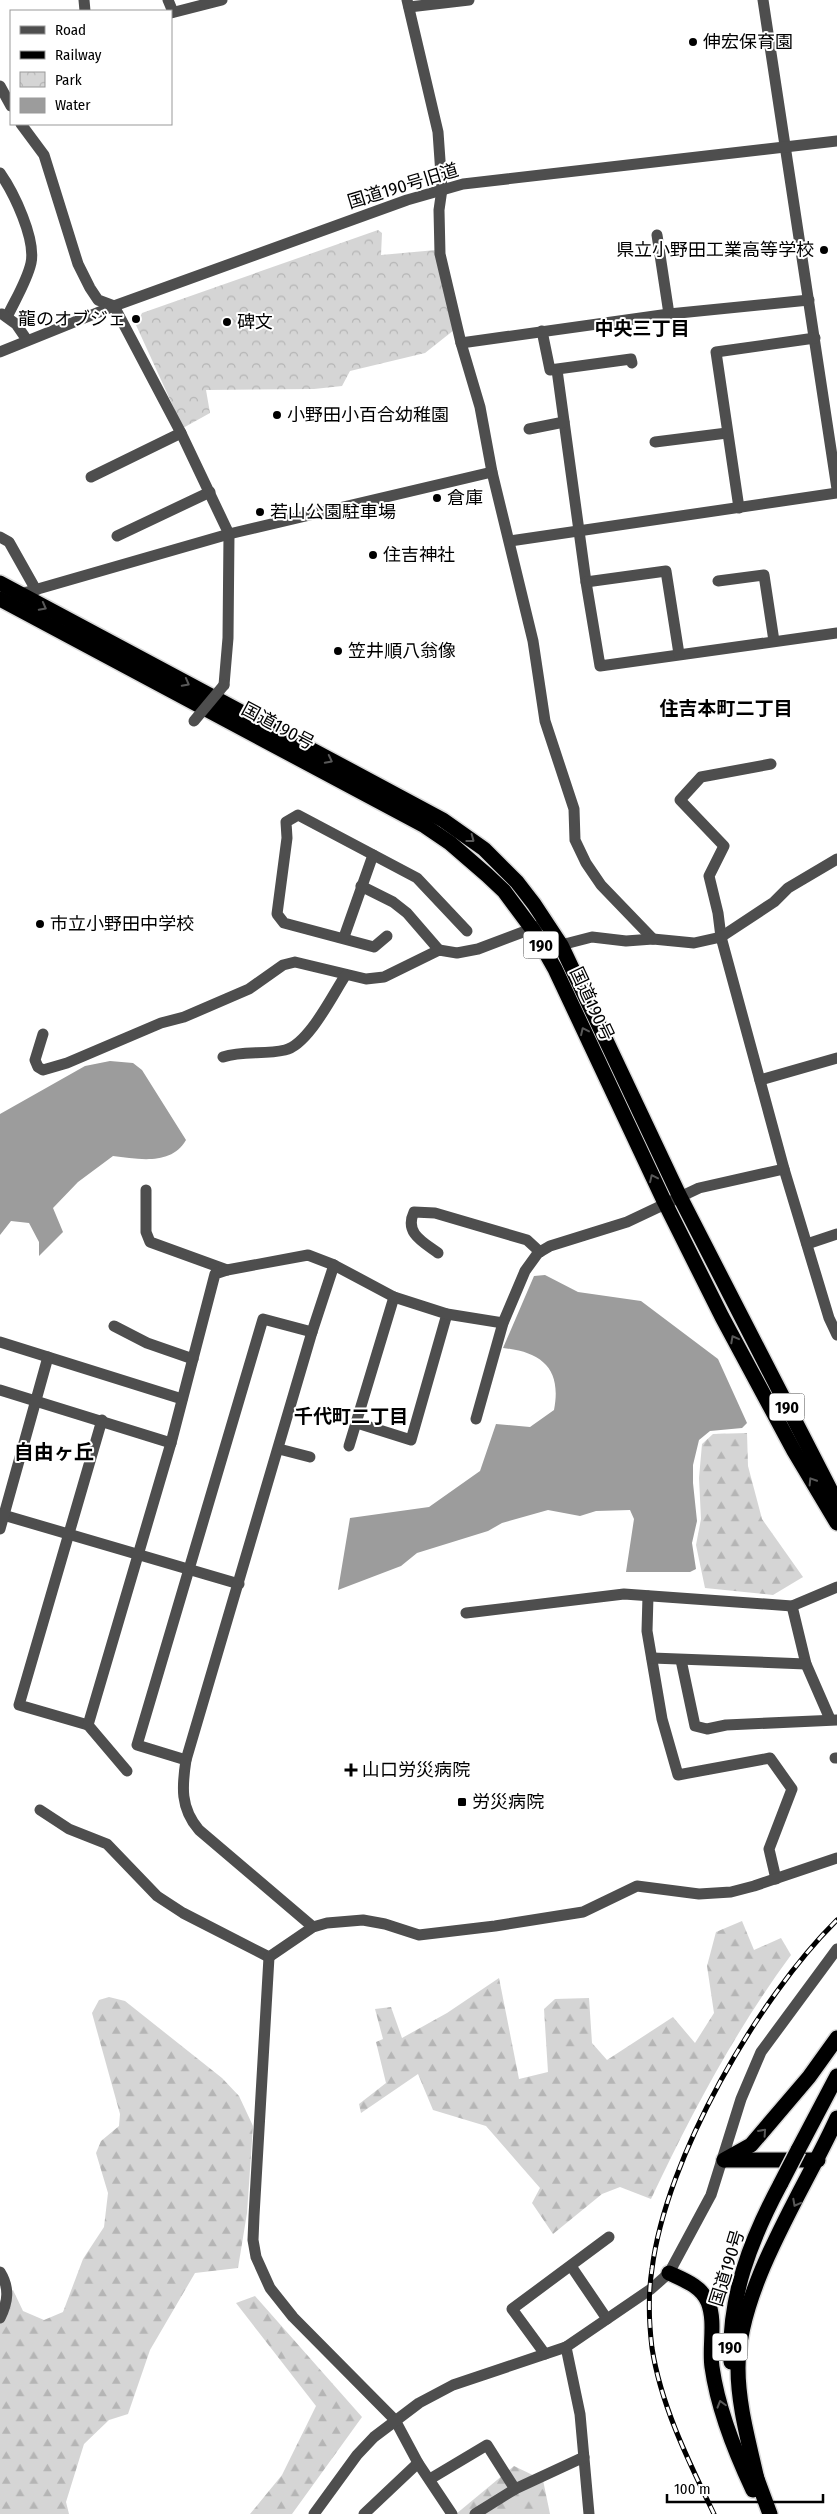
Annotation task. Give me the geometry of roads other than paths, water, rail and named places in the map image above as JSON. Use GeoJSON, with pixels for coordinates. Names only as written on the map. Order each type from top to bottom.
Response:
{"type":"FeatureCollection","features":[{"type":"Feature","properties":{"kind":"highway","name":"国道190号"},"geometry":{"type":"LineString","coordinates":[[0,584],[443,820],[484,849],[500,865],[534,904],[561,945],[680,1196],[837,1503]]}},
{"type":"Feature","properties":{"kind":"highway","name":"国道190号"},"geometry":{"type":"LineString","coordinates":[[0,599],[425,826],[450,843],[504,891],[533,930],[555,969],[665,1203],[789,1443],[837,1523]]}},
{"type":"Feature","properties":{"kind":"highway"},"geometry":{"type":"LineString","coordinates":[[724,2160],[751,2145],[809,2077],[837,2038]]}},
{"type":"Feature","properties":{"kind":"highway","name":"国道190号"},"geometry":{"type":"LineString","coordinates":[[770,2514],[743,2440],[733,2396],[731,2322],[744,2264],[752,2240],[837,2076]]}},
{"type":"Feature","properties":{"kind":"highway"},"geometry":{"type":"LineString","coordinates":[[758,2484],[741,2405],[738,2367],[741,2342],[753,2294],[768,2255],[818,2160],[837,2118]]}},
{"type":"Feature","properties":{"kind":"highway"},"geometry":{"type":"LineString","coordinates":[[724,2160],[818,2160]]}},
{"type":"Feature","properties":{"kind":"highway"},"geometry":{"type":"LineString","coordinates":[[669,2273],[695,2287],[708,2303],[711,2366],[717,2391],[741,2462],[765,2514]]}},
{"type":"Feature","properties":{"kind":"street"},"geometry":{"type":"LineString","coordinates":[[172,12],[222,0]]}},
{"type":"Feature","properties":{"kind":"street"},"geometry":{"type":"LineString","coordinates":[[469,0],[408,4],[438,132],[442,189],[439,210],[440,254],[461,343],[480,407],[492,472],[533,641],[545,720],[574,809],[575,840],[586,863],[600,884],[653,939]]}},
{"type":"Feature","properties":{"kind":"street"},"geometry":{"type":"LineString","coordinates":[[763,0],[787,147],[837,488]]}},
{"type":"Feature","properties":{"kind":"street"},"geometry":{"type":"LineString","coordinates":[[0,86],[10,104]]}},
{"type":"Feature","properties":{"kind":"street"},"geometry":{"type":"LineString","coordinates":[[22,125],[44,155],[78,264],[90,288],[98,300],[114,306],[181,433],[229,534],[228,638],[224,685],[194,721]]}},
{"type":"Feature","properties":{"kind":"street","name":"国道190号旧道"},"geometry":{"type":"LineString","coordinates":[[0,352],[114,306],[398,203],[442,189],[463,184],[837,142]]}},
{"type":"Feature","properties":{"kind":"street"},"geometry":{"type":"LineString","coordinates":[[0,173],[20,208],[32,258],[29,270],[3,315],[16,324],[27,340]]}},
{"type":"Feature","properties":{"kind":"street"},"geometry":{"type":"LineString","coordinates":[[657,235],[669,314]]}},
{"type":"Feature","properties":{"kind":"street"},"geometry":{"type":"LineString","coordinates":[[461,343],[669,314],[809,300]]}},
{"type":"Feature","properties":{"kind":"street"},"geometry":{"type":"LineString","coordinates":[[542,331],[550,370],[631,359],[632,363]]}},
{"type":"Feature","properties":{"kind":"street"},"geometry":{"type":"LineString","coordinates":[[738,508],[716,352],[815,338]]}},
{"type":"Feature","properties":{"kind":"street"},"geometry":{"type":"LineString","coordinates":[[557,370],[586,582],[600,666],[837,632]]}},
{"type":"Feature","properties":{"kind":"street"},"geometry":{"type":"LineString","coordinates":[[529,429],[564,422]]}},
{"type":"Feature","properties":{"kind":"street"},"geometry":{"type":"LineString","coordinates":[[91,477],[181,433]]}},
{"type":"Feature","properties":{"kind":"street"},"geometry":{"type":"LineString","coordinates":[[655,442],[727,433]]}},
{"type":"Feature","properties":{"kind":"street"},"geometry":{"type":"LineString","coordinates":[[0,599],[21,595],[229,534],[492,472]]}},
{"type":"Feature","properties":{"kind":"street"},"geometry":{"type":"LineString","coordinates":[[117,536],[210,492]]}},
{"type":"Feature","properties":{"kind":"street"},"geometry":{"type":"LineString","coordinates":[[510,541],[579,529],[837,493]]}},
{"type":"Feature","properties":{"kind":"street"},"geometry":{"type":"LineString","coordinates":[[0,537],[9,542],[36,590]]}},
{"type":"Feature","properties":{"kind":"street"},"geometry":{"type":"LineString","coordinates":[[586,582],[666,571],[679,654]]}},
{"type":"Feature","properties":{"kind":"street"},"geometry":{"type":"LineString","coordinates":[[718,581],[764,575],[774,640]]}},
{"type":"Feature","properties":{"kind":"street"},"geometry":{"type":"LineString","coordinates":[[771,764],[701,777],[680,800],[724,846],[709,876],[718,913],[721,937],[784,1169],[829,1318],[837,1335]]}},
{"type":"Feature","properties":{"kind":"street"},"geometry":{"type":"LineString","coordinates":[[387,936],[374,947],[284,923],[278,914],[287,838],[286,822],[298,815],[417,878],[467,931]]}},
{"type":"Feature","properties":{"kind":"street"},"geometry":{"type":"LineString","coordinates":[[344,938],[373,855]]}},
{"type":"Feature","properties":{"kind":"street"},"geometry":{"type":"LineString","coordinates":[[561,945],[592,937],[694,942],[721,937],[774,902],[788,888],[837,859]]}},
{"type":"Feature","properties":{"kind":"street"},"geometry":{"type":"LineString","coordinates":[[361,886],[393,902],[407,913],[439,950]]}},
{"type":"Feature","properties":{"kind":"street"},"geometry":{"type":"LineString","coordinates":[[43,1034],[35,1060],[38,1067],[43,1070],[66,1063],[162,1023],[184,1017],[249,989],[283,965],[295,962],[345,976],[366,979],[384,977],[439,950],[457,953],[478,949],[533,930],[547,922]]}},
{"type":"Feature","properties":{"kind":"street"},"geometry":{"type":"LineString","coordinates":[[223,1057],[236,1052],[286,1050],[301,1043],[345,976]]}},
{"type":"Feature","properties":{"kind":"street"},"geometry":{"type":"LineString","coordinates":[[760,1080],[837,1058]]}},
{"type":"Feature","properties":{"kind":"street"},"geometry":{"type":"LineString","coordinates":[[476,1419],[502,1323],[525,1271],[540,1252],[550,1246],[627,1222],[680,1196],[713,1184],[784,1169]]}},
{"type":"Feature","properties":{"kind":"street"},"geometry":{"type":"LineString","coordinates":[[146,1190],[146,1232],[150,1242],[227,1270]]}},
{"type":"Feature","properties":{"kind":"street"},"geometry":{"type":"LineString","coordinates":[[438,1253],[412,1233],[410,1223],[414,1212],[435,1213],[527,1240],[540,1252]]}},
{"type":"Feature","properties":{"kind":"street"},"geometry":{"type":"LineString","coordinates":[[807,1244],[837,1234]]}},
{"type":"Feature","properties":{"kind":"street"},"geometry":{"type":"LineString","coordinates":[[88,1725],[171,1443],[215,1274],[227,1270],[308,1256],[334,1265],[394,1297],[447,1314],[502,1323]]}},
{"type":"Feature","properties":{"kind":"street"},"geometry":{"type":"LineString","coordinates":[[313,1927],[192,1821],[183,1798],[182,1787],[186,1760],[312,1332],[334,1265]]}},
{"type":"Feature","properties":{"kind":"street"},"geometry":{"type":"LineString","coordinates":[[349,1446],[394,1297]]}},
{"type":"Feature","properties":{"kind":"street"},"geometry":{"type":"LineString","coordinates":[[357,1422],[411,1440],[447,1314]]}},
{"type":"Feature","properties":{"kind":"street"},"geometry":{"type":"LineString","coordinates":[[186,1760],[137,1745],[188,1571],[263,1319],[312,1332]]}},
{"type":"Feature","properties":{"kind":"street"},"geometry":{"type":"LineString","coordinates":[[114,1326],[147,1343],[193,1359]]}},
{"type":"Feature","properties":{"kind":"street"},"geometry":{"type":"LineString","coordinates":[[0,1342],[182,1399]]}},
{"type":"Feature","properties":{"kind":"street"},"geometry":{"type":"LineString","coordinates":[[0,1528],[2,1515],[48,1357]]}},
{"type":"Feature","properties":{"kind":"street"},"geometry":{"type":"LineString","coordinates":[[0,1390],[102,1420],[171,1443]]}},
{"type":"Feature","properties":{"kind":"street"},"geometry":{"type":"LineString","coordinates":[[102,1420],[70,1536],[19,1705],[88,1725],[127,1771]]}},
{"type":"Feature","properties":{"kind":"street"},"geometry":{"type":"LineString","coordinates":[[279,1449],[310,1457]]}},
{"type":"Feature","properties":{"kind":"street"},"geometry":{"type":"LineString","coordinates":[[2,1515],[188,1571],[239,1584]]}},
{"type":"Feature","properties":{"kind":"street"},"geometry":{"type":"LineString","coordinates":[[466,1613],[624,1594],[792,1606],[837,1587]]}},
{"type":"Feature","properties":{"kind":"street"},"geometry":{"type":"LineString","coordinates":[[648,1596],[646,1631],[662,1718],[678,1775],[770,1758],[792,1788],[768,1849],[776,1879]]}},
{"type":"Feature","properties":{"kind":"street"},"geometry":{"type":"LineString","coordinates":[[681,1660],[695,1726],[707,1729],[726,1725],[834,1720],[806,1664],[792,1606]]}},
{"type":"Feature","properties":{"kind":"street"},"geometry":{"type":"LineString","coordinates":[[652,1658],[806,1664]]}},
{"type":"Feature","properties":{"kind":"street"},"geometry":{"type":"LineString","coordinates":[[40,1810],[69,1830],[106,1844],[157,1896],[183,1913],[270,1957]]}},
{"type":"Feature","properties":{"kind":"street"},"geometry":{"type":"LineString","coordinates":[[270,1957],[313,1927],[363,1920],[385,1924],[419,1935],[495,1926],[583,1912],[637,1886],[678,1893],[706,1894],[730,1892],[776,1879],[837,1858]]}},
{"type":"Feature","properties":{"kind":"street"},"geometry":{"type":"LineString","coordinates":[[314,2514],[357,2455],[374,2437],[419,2402],[453,2385],[566,2347],[608,2320],[669,2273],[711,2196],[724,2160],[741,2098],[761,2052],[837,1949]]}},
{"type":"Feature","properties":{"kind":"street"},"geometry":{"type":"LineString","coordinates":[[270,1957],[254,2216],[253,2240],[256,2257],[270,2288],[293,2317],[395,2420],[418,2463],[452,2514]]}},
{"type":"Feature","properties":{"kind":"street"},"geometry":{"type":"LineString","coordinates":[[545,2354],[512,2310],[609,2237]]}},
{"type":"Feature","properties":{"kind":"street"},"geometry":{"type":"LineString","coordinates":[[571,2266],[608,2320]]}},
{"type":"Feature","properties":{"kind":"street"},"geometry":{"type":"LineString","coordinates":[[0,2272],[8,2289],[7,2300],[0,2318]]}},
{"type":"Feature","properties":{"kind":"street"},"geometry":{"type":"LineString","coordinates":[[566,2347],[580,2414],[589,2514]]}},
{"type":"Feature","properties":{"kind":"street"},"geometry":{"type":"LineString","coordinates":[[430,2479],[487,2445],[515,2489]]}},
{"type":"Feature","properties":{"kind":"street"},"geometry":{"type":"LineString","coordinates":[[475,2514],[515,2489],[584,2456]]}},
{"type":"Feature","properties":{"kind":"street"},"geometry":{"type":"LineString","coordinates":[[364,2514],[418,2463]]}},
{"type":"Feature","properties":{"kind":"water"},"geometry":{"type":"Polygon","coordinates":[[[110,1061],[133,1063],[142,1070],[186,1140],[172,1154],[163,1157],[143,1159],[113,1156],[78,1182],[53,1208],[63,1232],[39,1256],[39,1242],[29,1223],[11,1221],[0,1235],[0,1114],[85,1066],[110,1061]]]}},
{"type":"Feature","properties":{"kind":"water"},"geometry":{"type":"Polygon","coordinates":[[[545,1275],[578,1292],[641,1301],[718,1359],[747,1423],[742,1428],[710,1431],[699,1440],[693,1465],[697,1521],[692,1543],[696,1569],[690,1572],[626,1572],[634,1519],[630,1510],[596,1511],[580,1516],[548,1510],[502,1523],[488,1531],[417,1553],[401,1566],[338,1590],[350,1518],[429,1507],[480,1471],[496,1424],[530,1427],[554,1410],[555,1384],[552,1373],[546,1365],[529,1354],[503,1348],[534,1276],[545,1275]]]}},
{"type":"Feature","properties":{"kind":"railway"},"geometry":{"type":"LineString","coordinates":[[714,2514],[677,2433],[656,2370],[652,2348],[650,2288],[661,2225],[676,2178],[696,2130],[720,2082],[747,2035],[807,1953],[837,1920]]}},
{"type":"Feature","properties":{"kind":"place","name":"伸宏保育園"},"geometry":{"type":"Point","coordinates":[693,42]}},
{"type":"Feature","properties":{"kind":"place","name":"県立小野田工業高等学校"},"geometry":{"type":"Point","coordinates":[824,250]}},
{"type":"Feature","properties":{"kind":"place","name":"龍のオブジェ"},"geometry":{"type":"Point","coordinates":[136,319]}},
{"type":"Feature","properties":{"kind":"place","name":"碑文"},"geometry":{"type":"Point","coordinates":[227,322]}},
{"type":"Feature","properties":{"kind":"place","name":"小野田小百合幼稚園"},"geometry":{"type":"Point","coordinates":[277,415]}},
{"type":"Feature","properties":{"kind":"place","name":"倉庫"},"geometry":{"type":"Point","coordinates":[437,498]}},
{"type":"Feature","properties":{"kind":"place","name":"若山公園駐車場"},"geometry":{"type":"Point","coordinates":[260,512]}},
{"type":"Feature","properties":{"kind":"place","name":"住吉神社"},"geometry":{"type":"Point","coordinates":[373,555]}},
{"type":"Feature","properties":{"kind":"place","name":"笠井順八翁像"},"geometry":{"type":"Point","coordinates":[338,651]}},
{"type":"Feature","properties":{"kind":"place","name":"市立小野田中学校"},"geometry":{"type":"Point","coordinates":[40,924]}},
{"type":"Feature","properties":{"kind":"place","name":"山口労災病院"},"geometry":{"type":"Point","coordinates":[351,1770]}},
{"type":"Feature","properties":{"kind":"place","name":"労災病院"},"geometry":{"type":"Point","coordinates":[462,1802]}},
{"type":"Feature","properties":{"kind":"district","name":"中央三丁目"},"geometry":{"type":"Point","coordinates":[642,328]}},
{"type":"Feature","properties":{"kind":"district","name":"住吉本町二丁目"},"geometry":{"type":"Point","coordinates":[726,708]}},
{"type":"Feature","properties":{"kind":"district","name":"千代町二丁目"},"geometry":{"type":"Point","coordinates":[351,1416]}},
{"type":"Feature","properties":{"kind":"district","name":"自由ヶ丘"},"geometry":{"type":"Point","coordinates":[54,1452]}}]}
